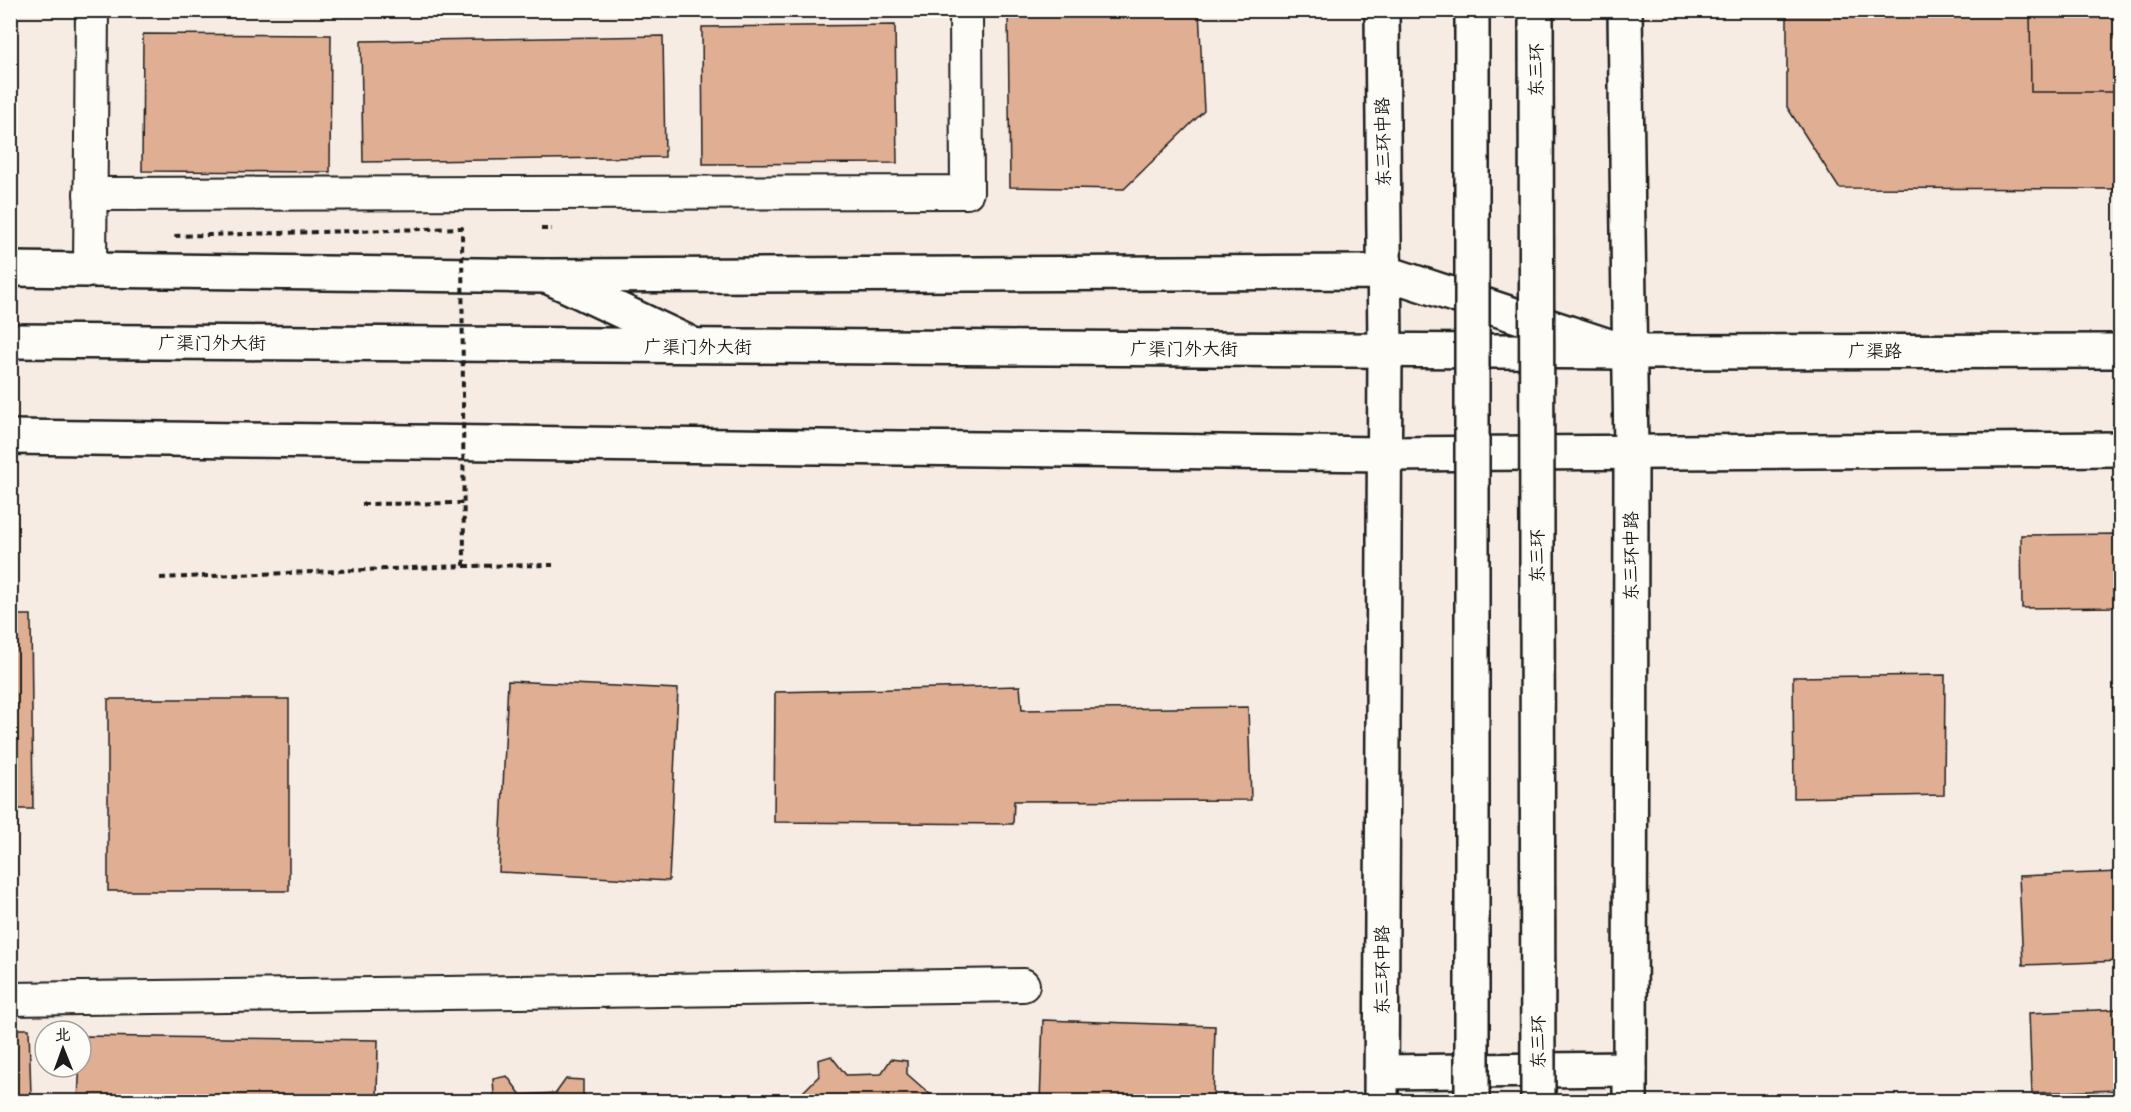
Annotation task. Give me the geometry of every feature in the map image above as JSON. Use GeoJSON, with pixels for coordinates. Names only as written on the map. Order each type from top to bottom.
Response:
{"type":"FeatureCollection","features":[{"type":"Feature","properties":{"kind":"main road","name":"东三环中路"},"geometry":{"type":"LineString","coordinates":[[1381,1087],[1385,351],[1382,10]]}},
{"type":"Feature","properties":{"kind":"main road"},"geometry":{"type":"LineString","coordinates":[[1472,10],[1472,1101]]}},
{"type":"Feature","properties":{"kind":"main road","name":"东三环"},"geometry":{"type":"LineString","coordinates":[[1536,10],[1538,1101]]}},
{"type":"Feature","properties":{"kind":"main road","name":"东三环中路"},"geometry":{"type":"LineString","coordinates":[[1625,10],[1631,452],[1630,1101]]}},
{"type":"Feature","properties":{"kind":"main road"},"geometry":{"type":"LineString","coordinates":[[10,269],[547,276],[1384,272],[1629,352]]}},
{"type":"Feature","properties":{"kind":"main road"},"geometry":{"type":"LineString","coordinates":[[547,276],[697,347]]}},
{"type":"Feature","properties":{"kind":"main road","name":"广渠门外大街"},"geometry":{"type":"LineString","coordinates":[[10,341],[1629,352]]}},
{"type":"Feature","properties":{"kind":"main road","name":"广渠路"},"geometry":{"type":"LineString","coordinates":[[1629,352],[2121,351]]}},
{"type":"Feature","properties":{"kind":"main road"},"geometry":{"type":"LineString","coordinates":[[10,437],[1383,454],[2121,449]]}},
{"type":"Feature","properties":{"kind":"main road"},"geometry":{"type":"LineString","coordinates":[[1381,1087],[1630,1069]]}},
{"type":"Feature","properties":{"kind":"street"},"geometry":{"type":"LineString","coordinates":[[90,269],[92,10]]}},
{"type":"Feature","properties":{"kind":"street"},"geometry":{"type":"LineString","coordinates":[[90,194],[967,192],[966,10]]}},
{"type":"Feature","properties":{"kind":"street"},"geometry":{"type":"LineString","coordinates":[[10,999],[1023,985]]}},
{"type":"Feature","properties":{"kind":"path"},"geometry":{"type":"LineString","coordinates":[[172,236],[462,228],[464,566]]}},
{"type":"Feature","properties":{"kind":"path"},"geometry":{"type":"LineString","coordinates":[[362,504],[464,503]]}},
{"type":"Feature","properties":{"kind":"path"},"geometry":{"type":"LineString","coordinates":[[160,578],[464,566],[553,565]]}},
{"type":"Feature","properties":{"kind":"building"},"geometry":{"type":"Polygon","coordinates":[[[1008,10],[1199,10],[1204,111],[1124,189],[1010,187],[1008,10]]]}},
{"type":"Feature","properties":{"kind":"building"},"geometry":{"type":"Polygon","coordinates":[[[1787,10],[2120,10],[2120,189],[1839,188],[1787,107],[1787,10]]]}},
{"type":"Feature","properties":{"kind":"building"},"geometry":{"type":"Polygon","coordinates":[[[2030,10],[2120,10],[2120,92],[2031,92],[2030,10]]]}},
{"type":"Feature","properties":{"kind":"building"},"geometry":{"type":"Polygon","coordinates":[[[895,25],[897,163],[703,164],[702,27],[895,25]]]}},
{"type":"Feature","properties":{"kind":"building"},"geometry":{"type":"Polygon","coordinates":[[[143,34],[331,35],[330,172],[142,171],[143,34]]]}},
{"type":"Feature","properties":{"kind":"building"},"geometry":{"type":"Polygon","coordinates":[[[663,36],[665,157],[363,162],[361,41],[663,36]]]}},
{"type":"Feature","properties":{"kind":"building"},"geometry":{"type":"Polygon","coordinates":[[[2120,534],[2120,607],[2022,608],[2021,535],[2120,534]]]}},
{"type":"Feature","properties":{"kind":"building"},"geometry":{"type":"Polygon","coordinates":[[[10,615],[31,615],[33,809],[10,809],[10,615]]]}},
{"type":"Feature","properties":{"kind":"building"},"geometry":{"type":"Polygon","coordinates":[[[1945,675],[1944,795],[1794,798],[1793,677],[1945,675]]]}},
{"type":"Feature","properties":{"kind":"building"},"geometry":{"type":"Polygon","coordinates":[[[508,681],[678,689],[669,881],[499,872],[508,681]]]}},
{"type":"Feature","properties":{"kind":"building"},"geometry":{"type":"Polygon","coordinates":[[[1020,686],[1022,710],[1248,707],[1251,800],[1014,801],[1013,824],[774,822],[775,692],[1020,686]]]}},
{"type":"Feature","properties":{"kind":"building"},"geometry":{"type":"Polygon","coordinates":[[[108,699],[289,699],[289,891],[108,891],[108,699]]]}},
{"type":"Feature","properties":{"kind":"building"},"geometry":{"type":"Polygon","coordinates":[[[2120,872],[2120,961],[2023,965],[2019,876],[2120,872]]]}},
{"type":"Feature","properties":{"kind":"building"},"geometry":{"type":"Polygon","coordinates":[[[2120,1009],[2120,1090],[2032,1093],[2029,1013],[2120,1009]]]}},
{"type":"Feature","properties":{"kind":"building"},"geometry":{"type":"Polygon","coordinates":[[[1043,1020],[1215,1026],[1213,1102],[1040,1102],[1043,1020]]]}},
{"type":"Feature","properties":{"kind":"building"},"geometry":{"type":"Polygon","coordinates":[[[10,1029],[29,1029],[31,1096],[10,1097],[10,1029]]]}},
{"type":"Feature","properties":{"kind":"building"},"geometry":{"type":"Polygon","coordinates":[[[93,1036],[378,1040],[377,1102],[78,1102],[79,1079],[93,1079],[93,1036]]]}},
{"type":"Feature","properties":{"kind":"building"},"geometry":{"type":"Polygon","coordinates":[[[831,1056],[846,1075],[881,1074],[891,1059],[907,1061],[907,1074],[939,1102],[793,1102],[819,1076],[818,1060],[831,1056]]]}},
{"type":"Feature","properties":{"kind":"building"},"geometry":{"type":"Polygon","coordinates":[[[507,1076],[521,1095],[556,1093],[566,1079],[583,1080],[583,1094],[592,1102],[488,1102],[494,1095],[493,1079],[507,1076]]]}}]}
